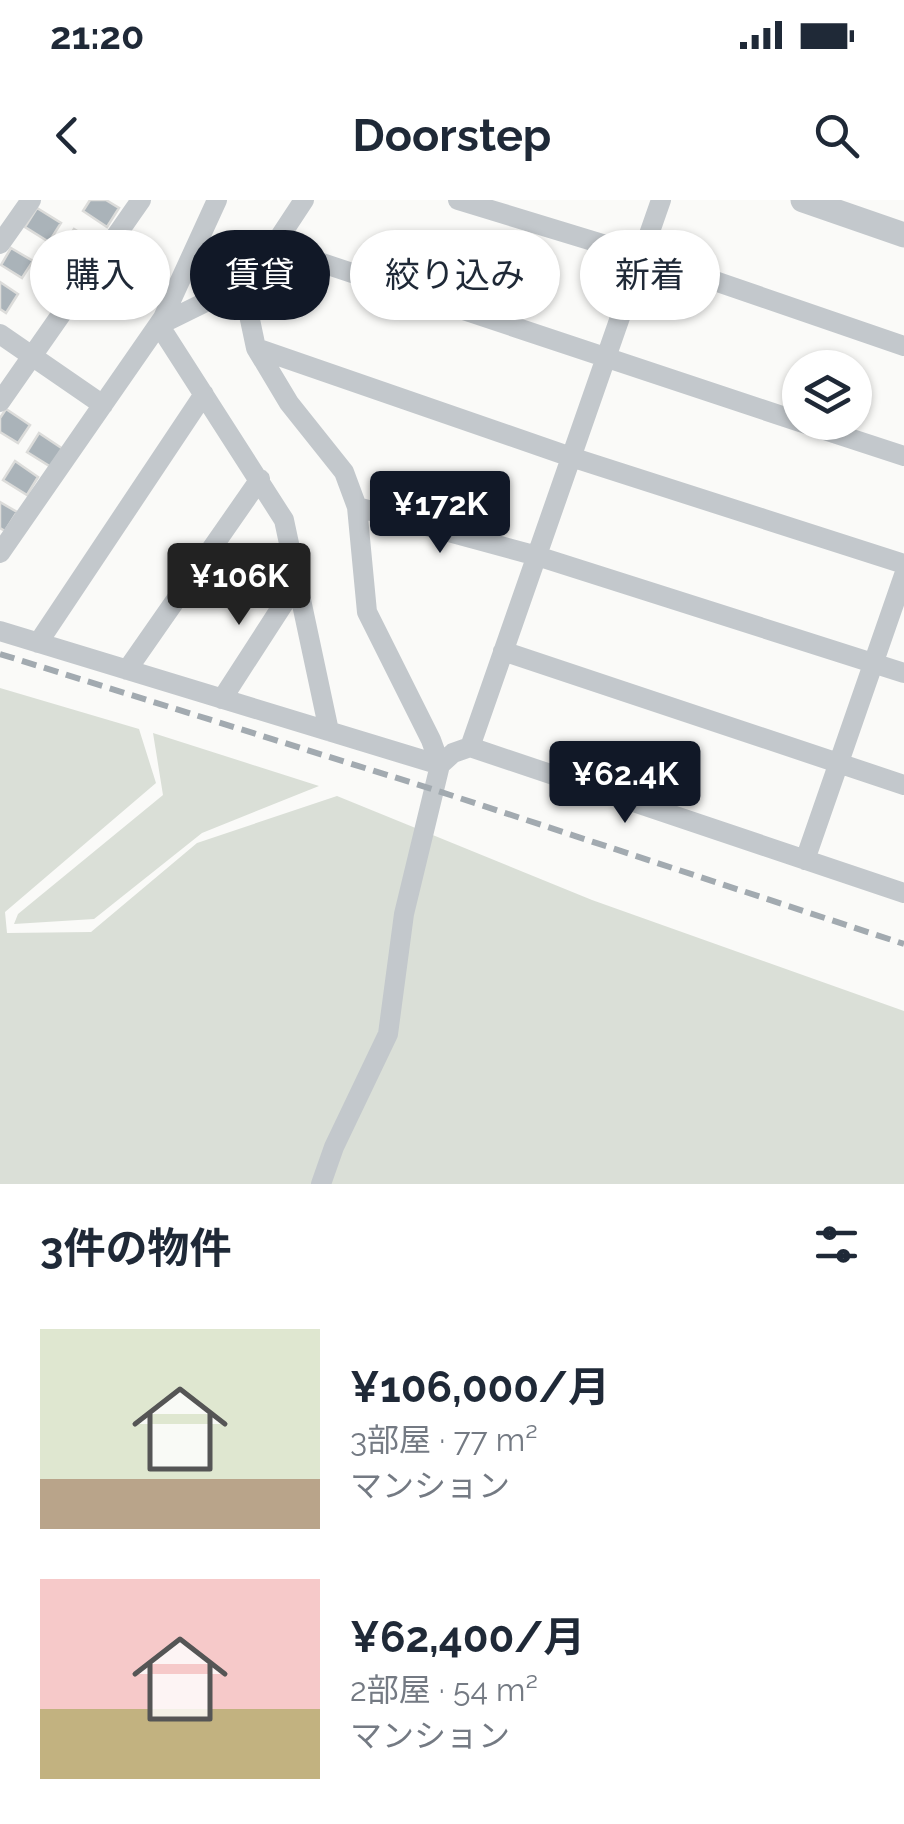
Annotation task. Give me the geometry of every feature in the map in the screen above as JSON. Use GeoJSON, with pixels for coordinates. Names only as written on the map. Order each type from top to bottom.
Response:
{"type":"FeatureCollection","features":[{"type":"Feature","properties":{"kind":"street"},"geometry":{"type":"LineString","coordinates":[[0,244],[31,200]]}},
{"type":"Feature","properties":{"kind":"street"},"geometry":{"type":"LineString","coordinates":[[0,402],[140,200]]}},
{"type":"Feature","properties":{"kind":"street"},"geometry":{"type":"LineString","coordinates":[[0,553],[159,325],[216,200]]}},
{"type":"Feature","properties":{"kind":"street"},"geometry":{"type":"LineString","coordinates":[[285,230],[304,200]]}},
{"type":"Feature","properties":{"kind":"street"},"geometry":{"type":"LineString","coordinates":[[458,200],[580,237]]}},
{"type":"Feature","properties":{"kind":"street"},"geometry":{"type":"LineString","coordinates":[[651,230],[662,200]]}},
{"type":"Feature","properties":{"kind":"street"},"geometry":{"type":"LineString","coordinates":[[803,200],[904,235]]}},
{"type":"Feature","properties":{"kind":"street"},"geometry":{"type":"LineString","coordinates":[[330,266],[782,416]]}},
{"type":"Feature","properties":{"kind":"street"},"geometry":{"type":"LineString","coordinates":[[720,283],[904,346]]}},
{"type":"Feature","properties":{"kind":"street"},"geometry":{"type":"LineString","coordinates":[[159,325],[190,310]]}},
{"type":"Feature","properties":{"kind":"street"},"geometry":{"type":"LineString","coordinates":[[250,320],[256,348],[289,403],[344,472],[356,507],[367,612],[432,740],[440,765],[404,914],[388,1034],[321,1184]]}},
{"type":"Feature","properties":{"kind":"street"},"geometry":{"type":"LineString","coordinates":[[470,747],[620,320]]}},
{"type":"Feature","properties":{"kind":"street"},"geometry":{"type":"LineString","coordinates":[[159,325],[284,520],[329,732]]}},
{"type":"Feature","properties":{"kind":"street"},"geometry":{"type":"LineString","coordinates":[[0,334],[103,405]]}},
{"type":"Feature","properties":{"kind":"street"},"geometry":{"type":"LineString","coordinates":[[256,348],[572,457],[904,564]]}},
{"type":"Feature","properties":{"kind":"street"},"geometry":{"type":"LineString","coordinates":[[38,643],[204,394]]}},
{"type":"Feature","properties":{"kind":"street"},"geometry":{"type":"LineString","coordinates":[[855,440],[904,456]]}},
{"type":"Feature","properties":{"kind":"street"},"geometry":{"type":"LineString","coordinates":[[126,670],[260,478]]}},
{"type":"Feature","properties":{"kind":"street"},"geometry":{"type":"LineString","coordinates":[[356,507],[537,556],[904,673]]}},
{"type":"Feature","properties":{"kind":"street"},"geometry":{"type":"LineString","coordinates":[[805,860],[904,575]]}},
{"type":"Feature","properties":{"kind":"street"},"geometry":{"type":"LineString","coordinates":[[222,700],[298,583]]}},
{"type":"Feature","properties":{"kind":"street"},"geometry":{"type":"LineString","coordinates":[[0,631],[440,765]]}},
{"type":"Feature","properties":{"kind":"street"},"geometry":{"type":"LineString","coordinates":[[503,652],[904,785]]}},
{"type":"Feature","properties":{"kind":"street"},"geometry":{"type":"LineString","coordinates":[[440,765],[453,753],[470,747],[904,893]]}},
{"type":"Feature","properties":{"kind":"shaded area"},"geometry":{"type":"Polygon","coordinates":[[[0,688],[139,729],[156,783],[5,912],[7,933],[91,932],[197,843],[337,796],[592,900],[904,1011],[904,1184],[0,1184],[0,688]]]}},
{"type":"Feature","properties":{"kind":"shaded area"},"geometry":{"type":"Polygon","coordinates":[[[153,733],[319,786],[202,833],[94,919],[14,924],[18,914],[163,795],[153,733]]]}},
{"type":"Feature","properties":{"kind":"building"},"geometry":{"type":"Polygon","coordinates":[[[90,200],[106,200],[119,208],[107,227],[83,211],[90,200]]]}},
{"type":"Feature","properties":{"kind":"building"},"geometry":{"type":"Polygon","coordinates":[[[37,208],[61,223],[57,230],[25,227],[37,208]]]}},
{"type":"Feature","properties":{"kind":"building"},"geometry":{"type":"Polygon","coordinates":[[[11,248],[30,259],[22,278],[1,265],[11,248]]]}},
{"type":"Feature","properties":{"kind":"building"},"geometry":{"type":"Polygon","coordinates":[[[0,282],[18,294],[6,313],[0,309],[0,282]]]}},
{"type":"Feature","properties":{"kind":"building"},"geometry":{"type":"Polygon","coordinates":[[[6,409],[30,425],[18,443],[0,432],[0,418],[6,409]]]}},
{"type":"Feature","properties":{"kind":"building"},"geometry":{"type":"Polygon","coordinates":[[[39,433],[63,449],[51,467],[27,452],[39,433]]]}},
{"type":"Feature","properties":{"kind":"building"},"geometry":{"type":"Polygon","coordinates":[[[15,461],[38,477],[27,495],[3,480],[15,461]]]}},
{"type":"Feature","properties":{"kind":"building"},"geometry":{"type":"Polygon","coordinates":[[[0,502],[17,512],[5,531],[0,528],[0,502]]]}},
{"type":"Feature","properties":{"kind":"railway"},"geometry":{"type":"LineString","coordinates":[[0,654],[432,789],[904,944]]}}]}
